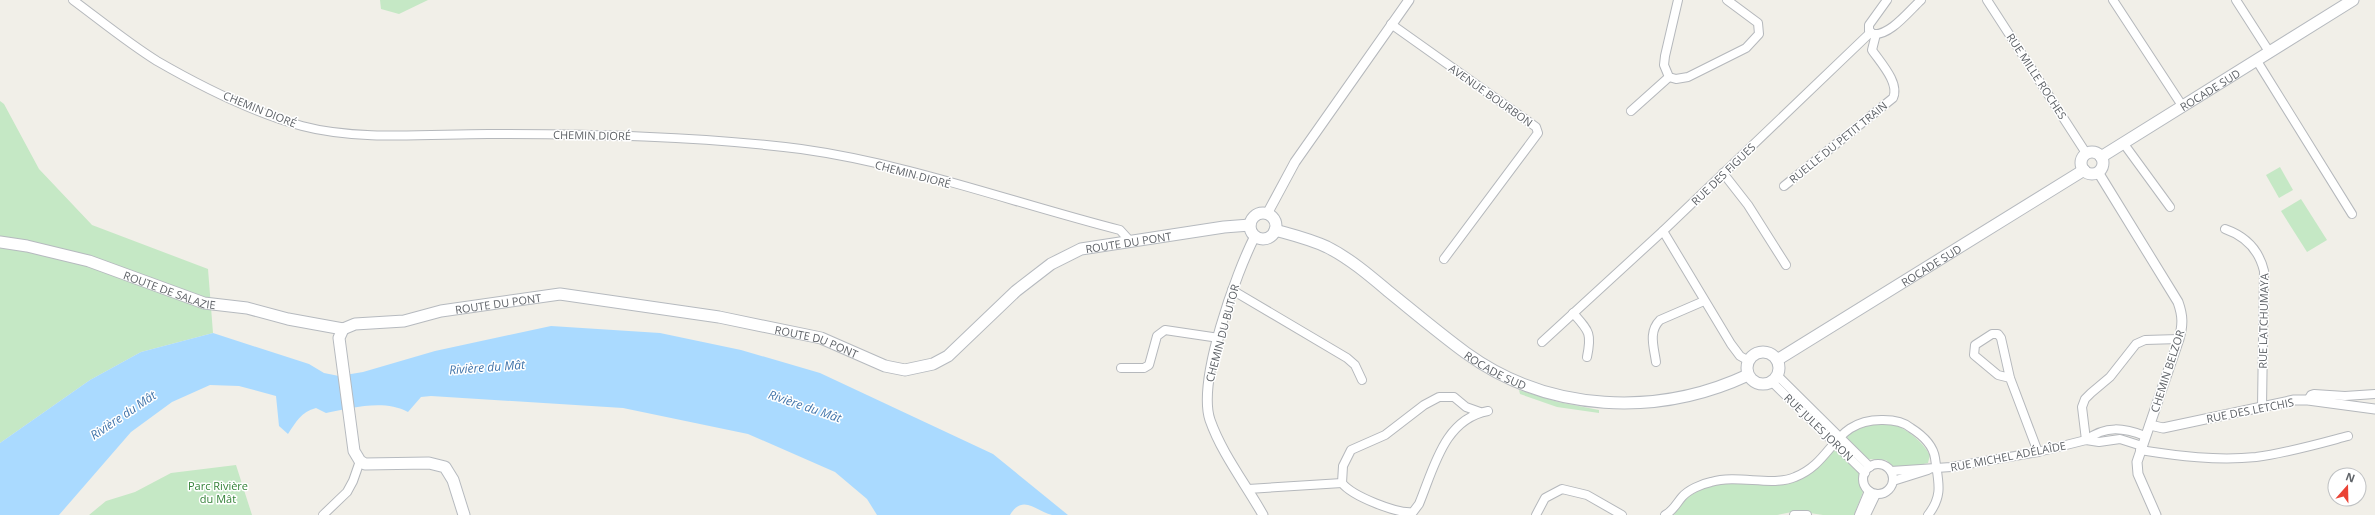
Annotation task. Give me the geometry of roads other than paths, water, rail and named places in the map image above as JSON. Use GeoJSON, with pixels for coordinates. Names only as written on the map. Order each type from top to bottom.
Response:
{"type":"FeatureCollection","features":[{"type":"Feature","properties":{"kind":"main road","name":"ROCADE SUD"},"geometry":{"type":"LineString","coordinates":[[2101,157],[2353,0]]}},
{"type":"Feature","properties":{"kind":"main road"},"geometry":{"type":"LineString","coordinates":[[2086,153],[2096,153],[2101,157],[2102,167],[2098,172],[2092,174],[2084,170],[2081,161],[2086,153]]}},
{"type":"Feature","properties":{"kind":"main road","name":"ROCADE SUD"},"geometry":{"type":"LineString","coordinates":[[1777,360],[2084,170]]}},
{"type":"Feature","properties":{"kind":"main road"},"geometry":{"type":"LineString","coordinates":[[1267,214],[1275,221],[1275,230],[1268,238],[1255,236],[1250,225],[1255,215],[1267,214]]}},
{"type":"Feature","properties":{"kind":"main road","name":"ROUTE DU PONT"},"geometry":{"type":"LineString","coordinates":[[341,334],[355,324],[404,321],[441,310],[560,294],[719,317],[821,338],[886,366],[905,370],[933,364],[948,356],[1016,290],[1051,264],[1081,249],[1250,225]]}},
{"type":"Feature","properties":{"kind":"main road","name":"ROCADE SUD"},"geometry":{"type":"LineString","coordinates":[[1275,230],[1311,240],[1328,248],[1361,270],[1468,354],[1488,367],[1539,390],[1573,399],[1600,403],[1652,403],[1692,395],[1748,375]]}},
{"type":"Feature","properties":{"kind":"main road","name":"ROUTE DE SALAZIE"},"geometry":{"type":"LineString","coordinates":[[0,242],[27,246],[89,261],[204,303],[247,308],[341,334]]}},
{"type":"Feature","properties":{"kind":"main road"},"geometry":{"type":"LineString","coordinates":[[341,334],[354,451],[360,461],[365,464],[429,463],[445,467],[453,480],[464,515]]}},
{"type":"Feature","properties":{"kind":"main road"},"geometry":{"type":"LineString","coordinates":[[1765,352],[1777,360],[1779,371],[1775,379],[1761,384],[1756,383],[1748,375],[1749,361],[1756,354],[1765,352]]}},
{"type":"Feature","properties":{"kind":"street","name":"CHEMIN DIORÉ"},"geometry":{"type":"LineString","coordinates":[[72,0],[156,60],[246,105],[304,126],[351,134],[633,136],[728,142],[802,150],[886,165],[1120,230],[1130,241]]}},
{"type":"Feature","properties":{"kind":"street"},"geometry":{"type":"LineString","coordinates":[[1267,214],[1295,162],[1408,0]]}},
{"type":"Feature","properties":{"kind":"street"},"geometry":{"type":"LineString","coordinates":[[1669,77],[1664,65],[1665,56],[1678,0]]}},
{"type":"Feature","properties":{"kind":"street"},"geometry":{"type":"LineString","coordinates":[[1669,77],[1676,79],[1688,77],[1746,48],[1754,41],[1759,34],[1758,23],[1727,0]]}},
{"type":"Feature","properties":{"kind":"street"},"geometry":{"type":"LineString","coordinates":[[1887,0],[1869,25],[1873,33],[1892,26],[1921,0]]}},
{"type":"Feature","properties":{"kind":"street","name":"RUE MILLE ROCHES"},"geometry":{"type":"LineString","coordinates":[[1987,0],[2086,153]]}},
{"type":"Feature","properties":{"kind":"street"},"geometry":{"type":"LineString","coordinates":[[2113,0],[2183,107]]}},
{"type":"Feature","properties":{"kind":"street"},"geometry":{"type":"LineString","coordinates":[[2236,0],[2270,53]]}},
{"type":"Feature","properties":{"kind":"street","name":"AVENUE BOURBON"},"geometry":{"type":"LineString","coordinates":[[1391,24],[1536,127],[1538,133],[1444,259]]}},
{"type":"Feature","properties":{"kind":"street","name":"RUE DES FIGUES"},"geometry":{"type":"LineString","coordinates":[[1542,342],[1663,231],[1873,33]]}},
{"type":"Feature","properties":{"kind":"street","name":"RUELLE DU PETIT TRAIN"},"geometry":{"type":"LineString","coordinates":[[1784,186],[1893,98],[1895,90],[1892,80],[1872,50],[1873,33]]}},
{"type":"Feature","properties":{"kind":"street"},"geometry":{"type":"LineString","coordinates":[[2257,61],[2352,214]]}},
{"type":"Feature","properties":{"kind":"street"},"geometry":{"type":"LineString","coordinates":[[1631,111],[1669,77]]}},
{"type":"Feature","properties":{"kind":"street"},"geometry":{"type":"LineString","coordinates":[[2124,144],[2170,207]]}},
{"type":"Feature","properties":{"kind":"street","name":"CHEMIN BELZOR"},"geometry":{"type":"LineString","coordinates":[[2098,172],[2178,302],[2182,314],[2182,326],[2179,339],[2137,462],[2138,474],[2156,515]]}},
{"type":"Feature","properties":{"kind":"street"},"geometry":{"type":"LineString","coordinates":[[1723,173],[1748,204],[1786,266]]}},
{"type":"Feature","properties":{"kind":"street","name":"RUE LATCHUMAYA"},"geometry":{"type":"LineString","coordinates":[[2225,229],[2246,240],[2259,256],[2264,271],[2262,407]]}},
{"type":"Feature","properties":{"kind":"street"},"geometry":{"type":"LineString","coordinates":[[1663,231],[1704,301],[1740,356],[1749,361]]}},
{"type":"Feature","properties":{"kind":"street","name":"CHEMIN DU BUTOR"},"geometry":{"type":"LineString","coordinates":[[1255,236],[1232,290],[1208,381],[1207,392],[1210,418],[1220,444],[1263,515]]}},
{"type":"Feature","properties":{"kind":"street"},"geometry":{"type":"LineString","coordinates":[[1232,290],[1347,358],[1355,365],[1362,380]]}},
{"type":"Feature","properties":{"kind":"street"},"geometry":{"type":"LineString","coordinates":[[1656,362],[1652,332],[1654,326],[1660,320],[1704,301]]}},
{"type":"Feature","properties":{"kind":"street"},"geometry":{"type":"LineString","coordinates":[[1573,313],[1588,330],[1591,339],[1587,357]]}},
{"type":"Feature","properties":{"kind":"street"},"geometry":{"type":"LineString","coordinates":[[1121,368],[1144,368],[1149,365],[1157,336],[1165,330],[1219,338]]}},
{"type":"Feature","properties":{"kind":"street"},"geometry":{"type":"LineString","coordinates":[[2010,378],[1998,375],[1973,353],[1975,345],[1992,334],[1998,334],[2002,338],[2010,378],[2038,452]]}},
{"type":"Feature","properties":{"kind":"street"},"geometry":{"type":"LineString","coordinates":[[2086,440],[2082,407],[2085,399],[2110,377],[2136,344],[2145,340],[2179,339]]}},
{"type":"Feature","properties":{"kind":"street","name":"RUE JULES JORON"},"geometry":{"type":"LineString","coordinates":[[1775,379],[1867,470]]}},
{"type":"Feature","properties":{"kind":"street"},"geometry":{"type":"LineString","coordinates":[[2308,400],[2311,395],[2314,394],[2345,396],[2375,394]]}},
{"type":"Feature","properties":{"kind":"street"},"geometry":{"type":"LineString","coordinates":[[1248,489],[1342,484],[1358,496],[1403,512],[1413,512],[1419,504],[1446,438],[1463,420],[1484,411],[1466,407],[1454,397],[1439,397],[1385,435],[1351,450],[1343,466],[1342,484]]}},
{"type":"Feature","properties":{"kind":"street","name":"RUE DES LETCHIS"},"geometry":{"type":"LineString","coordinates":[[2150,425],[2163,428],[2294,400],[2308,400],[2375,409]]}},
{"type":"Feature","properties":{"kind":"street"},"geometry":{"type":"LineString","coordinates":[[1669,514],[1683,496],[1696,487],[1711,482],[1735,478],[1781,481],[1793,478],[1816,465],[1837,439],[1854,425],[1872,420],[1890,420],[1908,425],[1923,436],[1934,451],[1933,469],[1940,489],[1934,508],[1928,515]]}},
{"type":"Feature","properties":{"kind":"street","name":"RUE MICHEL ADÉLAÎDE"},"geometry":{"type":"LineString","coordinates":[[1891,472],[1933,469],[2038,452],[2086,440],[2097,432],[2121,429],[2145,436]]}},
{"type":"Feature","properties":{"kind":"street"},"geometry":{"type":"LineString","coordinates":[[2141,448],[2191,457],[2249,458],[2295,450],[2348,436]]}},
{"type":"Feature","properties":{"kind":"street","name":"RUE MICHEL ADÉLAÎDE"},"geometry":{"type":"LineString","coordinates":[[2086,440],[2099,442],[2120,439],[2141,448]]}},
{"type":"Feature","properties":{"kind":"street"},"geometry":{"type":"LineString","coordinates":[[323,515],[347,492],[353,481],[360,461]]}},
{"type":"Feature","properties":{"kind":"street"},"geometry":{"type":"LineString","coordinates":[[1859,515],[1872,493],[1889,490],[1893,481],[1891,472],[1879,464],[1867,470],[1863,482],[1872,493]]}},
{"type":"Feature","properties":{"kind":"street","name":"RUE MICHEL ADÉLAÎDE"},"geometry":{"type":"LineString","coordinates":[[1893,481],[1933,469]]}},
{"type":"Feature","properties":{"kind":"street"},"geometry":{"type":"LineString","coordinates":[[1536,515],[1545,498],[1562,490],[1586,495],[1622,515]]}},
{"type":"Feature","properties":{"kind":"street"},"geometry":{"type":"LineString","coordinates":[[1866,515],[1872,493]]}},
{"type":"Feature","properties":{"kind":"street"},"geometry":{"type":"LineString","coordinates":[[1794,515],[1807,515]]}},
{"type":"Feature","properties":{"kind":"water","name":"Rivière du Mât"},"geometry":{"type":"Polygon","coordinates":[[[551,326],[660,333],[741,350],[820,373],[993,454],[1068,515],[1052,515],[1030,506],[1020,505],[1010,515],[877,515],[867,499],[835,472],[748,434],[623,408],[431,396],[421,397],[408,412],[399,408],[378,405],[357,407],[326,413],[316,408],[306,412],[296,422],[288,434],[279,426],[276,396],[239,386],[210,385],[172,402],[131,432],[59,515],[0,515],[0,443],[90,380],[141,352],[213,333],[309,364],[324,373],[339,376],[363,372],[435,351],[551,326]]]}},
{"type":"Feature","properties":{"kind":"park label","name":"Parc Rivière du Mât"},"geometry":{"type":"Point","coordinates":[218,491]}}]}
